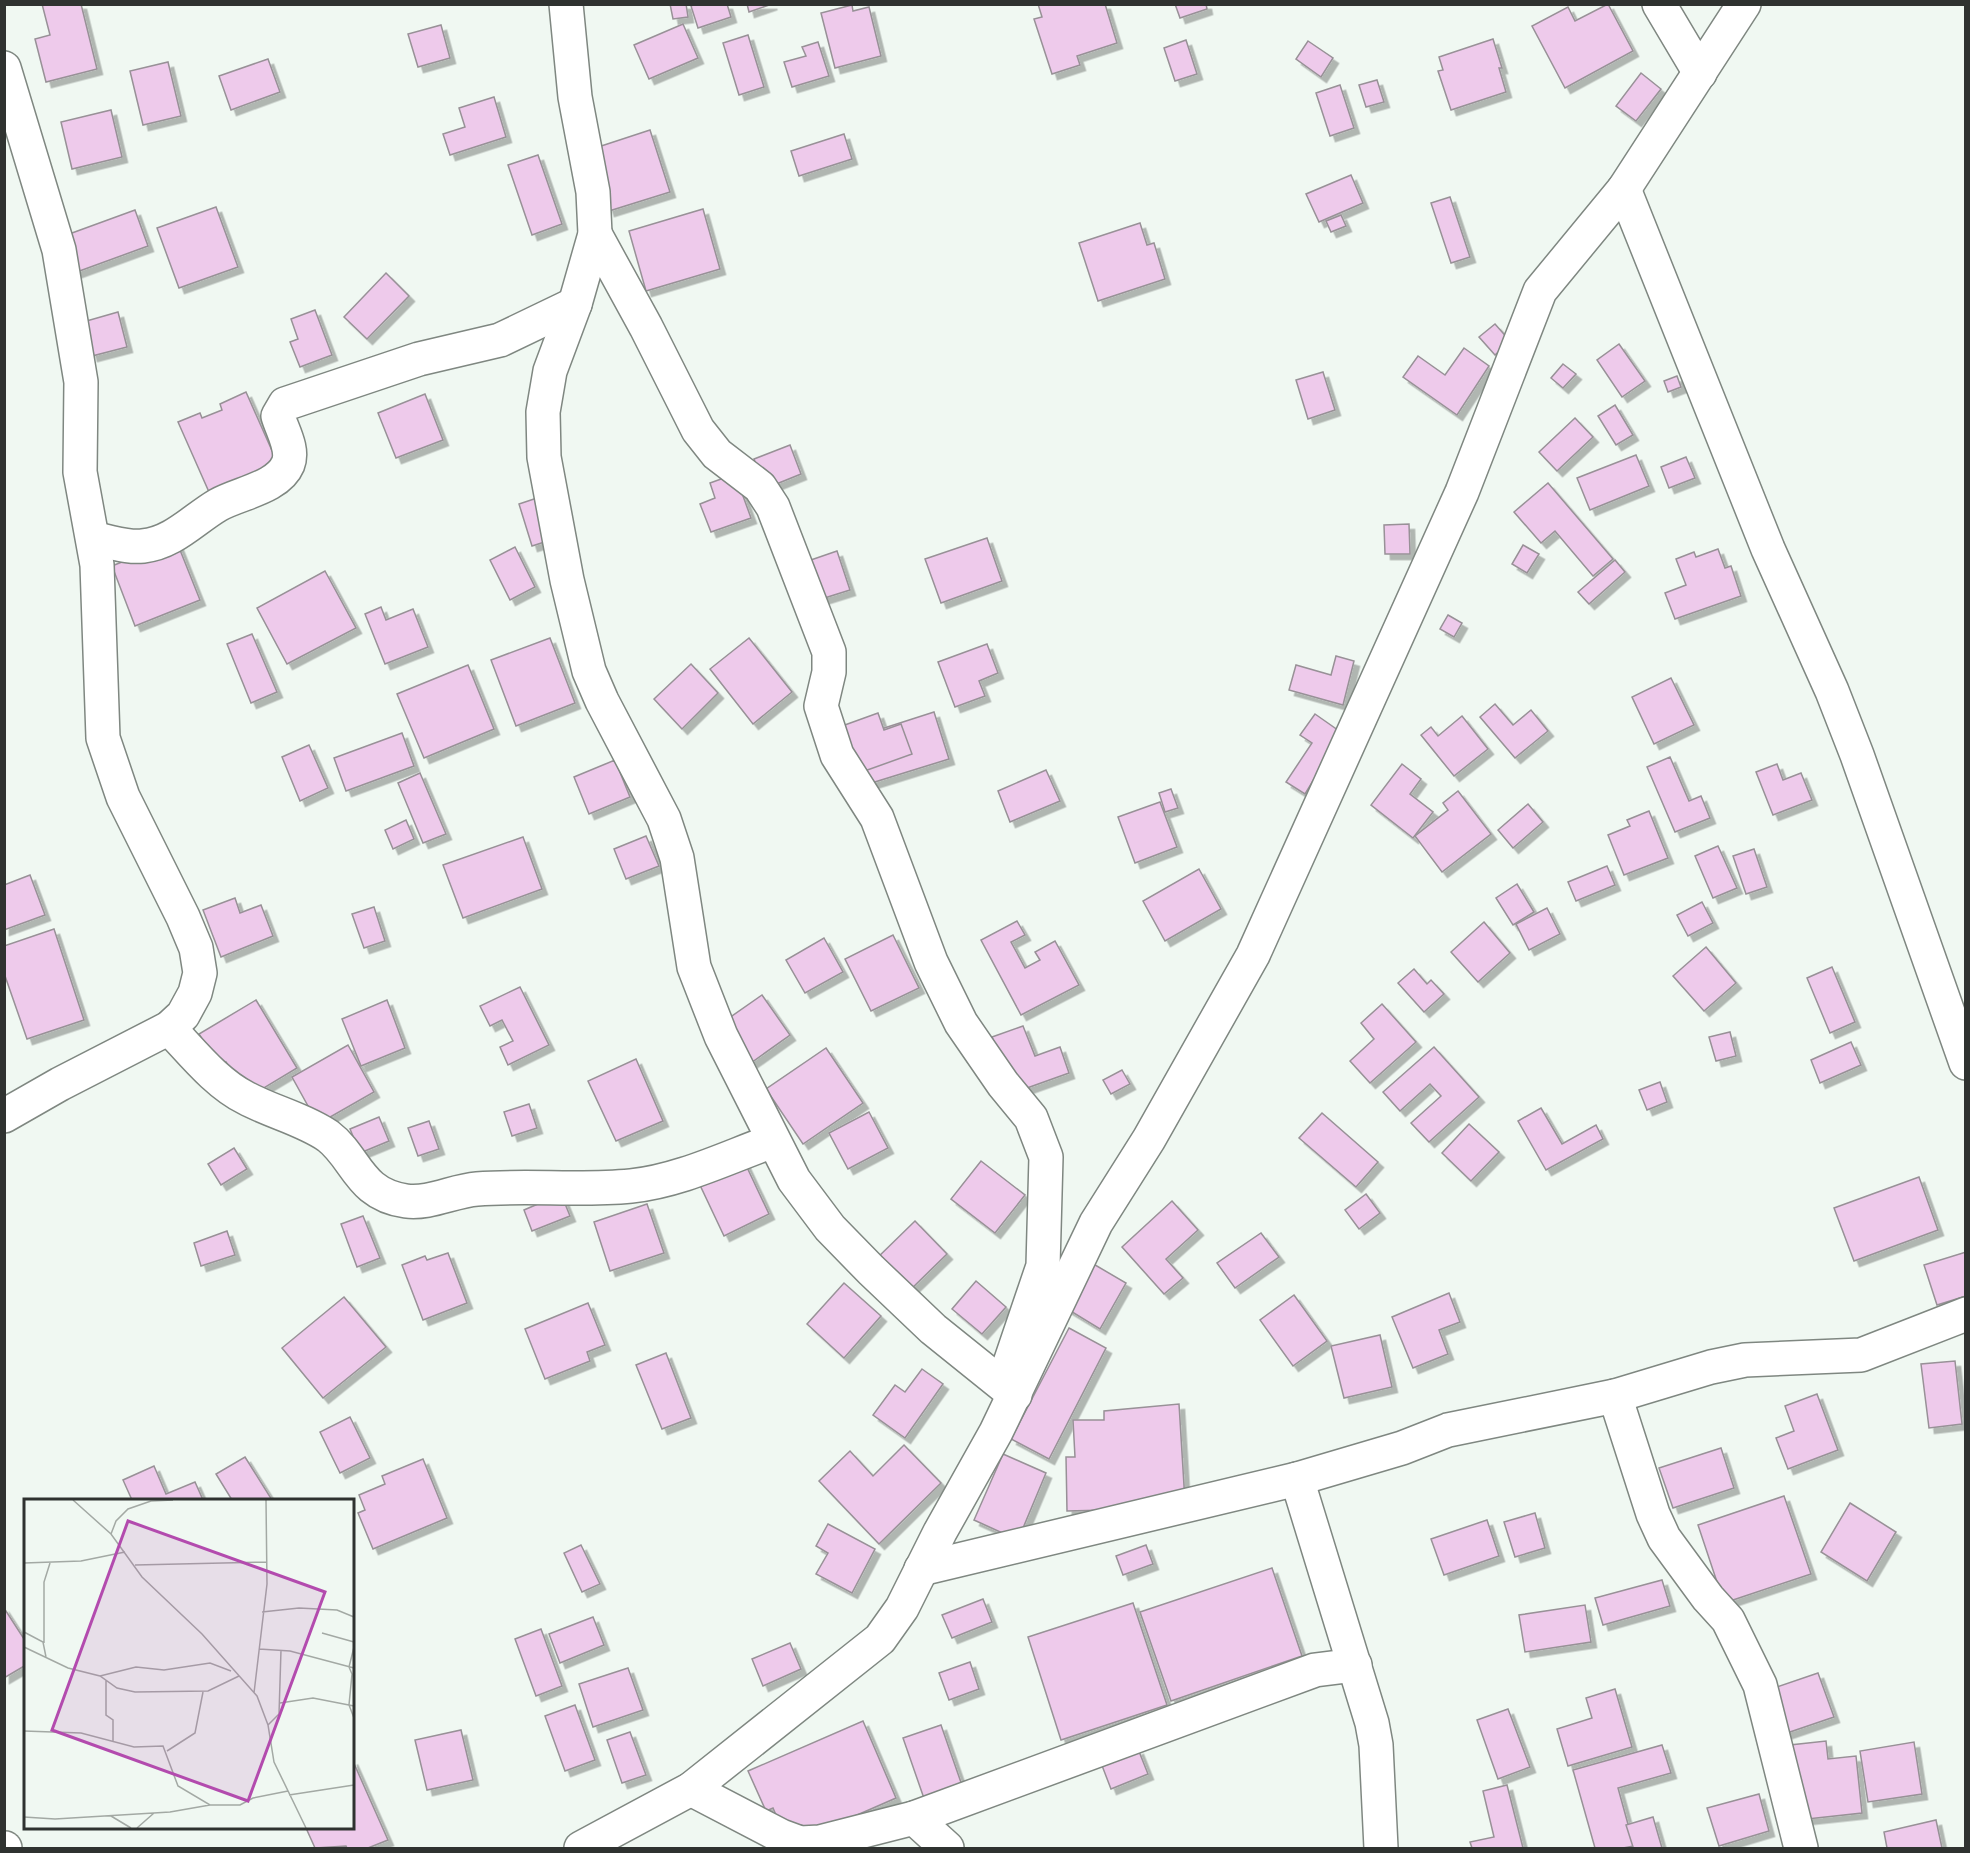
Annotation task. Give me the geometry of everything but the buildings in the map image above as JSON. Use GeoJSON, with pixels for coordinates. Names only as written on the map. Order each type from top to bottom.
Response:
{"type":"FeatureCollection","features":[{"type":"Feature","properties":{"kind":"street"},"geometry":{"type":"LineString","coordinates":[[566,4],[575,97],[593,192],[595,234],[575,304],[550,371],[543,412],[544,457],[567,580],[595,686],[645,780],[670,838],[676,858],[694,967],[721,1036],[794,1180],[831,1228],[933,1329],[1009,1390]]}},
{"type":"Feature","properties":{"kind":"street"},"geometry":{"type":"LineString","coordinates":[[1659,4],[1700,73]]}},
{"type":"Feature","properties":{"kind":"street"},"geometry":{"type":"LineString","coordinates":[[581,1848],[691,1789],[880,1639],[902,1608],[1009,1390],[1096,1223],[1149,1139],[1252,955],[1462,492],[1540,291],[1624,189],[1744,4]]}},
{"type":"Feature","properties":{"kind":"street"},"geometry":{"type":"LineString","coordinates":[[4,68],[59,250],[81,382],[80,472],[93,539],[103,738],[123,797],[196,948],[200,973],[195,993],[183,1015],[169,1028],[60,1084],[4,1116]]}},
{"type":"Feature","properties":{"kind":"street"},"geometry":{"type":"LineString","coordinates":[[1624,189],[1764,539],[1832,691],[1857,755],[1965,1063]]}},
{"type":"Feature","properties":{"kind":"street"},"geometry":{"type":"LineString","coordinates":[[595,234],[646,327],[698,430],[717,454],[760,487],[773,507],[829,652],[829,672],[821,706],[837,755],[877,818],[930,962],[961,1023],[1003,1084],[1031,1118],[1046,1157],[1043,1266],[1009,1390]]}},
{"type":"Feature","properties":{"kind":"street"},"geometry":{"type":"LineString","coordinates":[[93,539],[127,546],[156,543],[183,531],[228,500],[266,484],[287,466],[290,456],[278,416],[285,404],[420,359],[500,340],[575,304]]}},
{"type":"Feature","properties":{"kind":"street"},"geometry":{"type":"LineString","coordinates":[[169,1028],[210,1070],[243,1097],[322,1132],[330,1138],[363,1180],[379,1192],[405,1201],[435,1198],[478,1189],[632,1186],[671,1178],[773,1141]]}},
{"type":"Feature","properties":{"kind":"street"},"geometry":{"type":"LineString","coordinates":[[921,1569],[1297,1479],[1402,1448],[1448,1430],[1615,1396],[1669,1378],[1745,1360],[1861,1355],[1965,1314]]}},
{"type":"Feature","properties":{"kind":"street"},"geometry":{"type":"LineString","coordinates":[[1615,1396],[1653,1514],[1664,1538],[1708,1598],[1728,1620],[1760,1684],[1801,1848]]}},
{"type":"Feature","properties":{"kind":"street"},"geometry":{"type":"LineString","coordinates":[[1297,1479],[1355,1665],[1376,1745],[1381,1848]]}},
{"type":"Feature","properties":{"kind":"street"},"geometry":{"type":"LineString","coordinates":[[691,1789],[781,1836],[800,1843],[820,1842],[914,1818],[1315,1670],[1355,1665]]}},
{"type":"Feature","properties":{"kind":"street"},"geometry":{"type":"LineString","coordinates":[[914,1818],[947,1848]]}}]}
